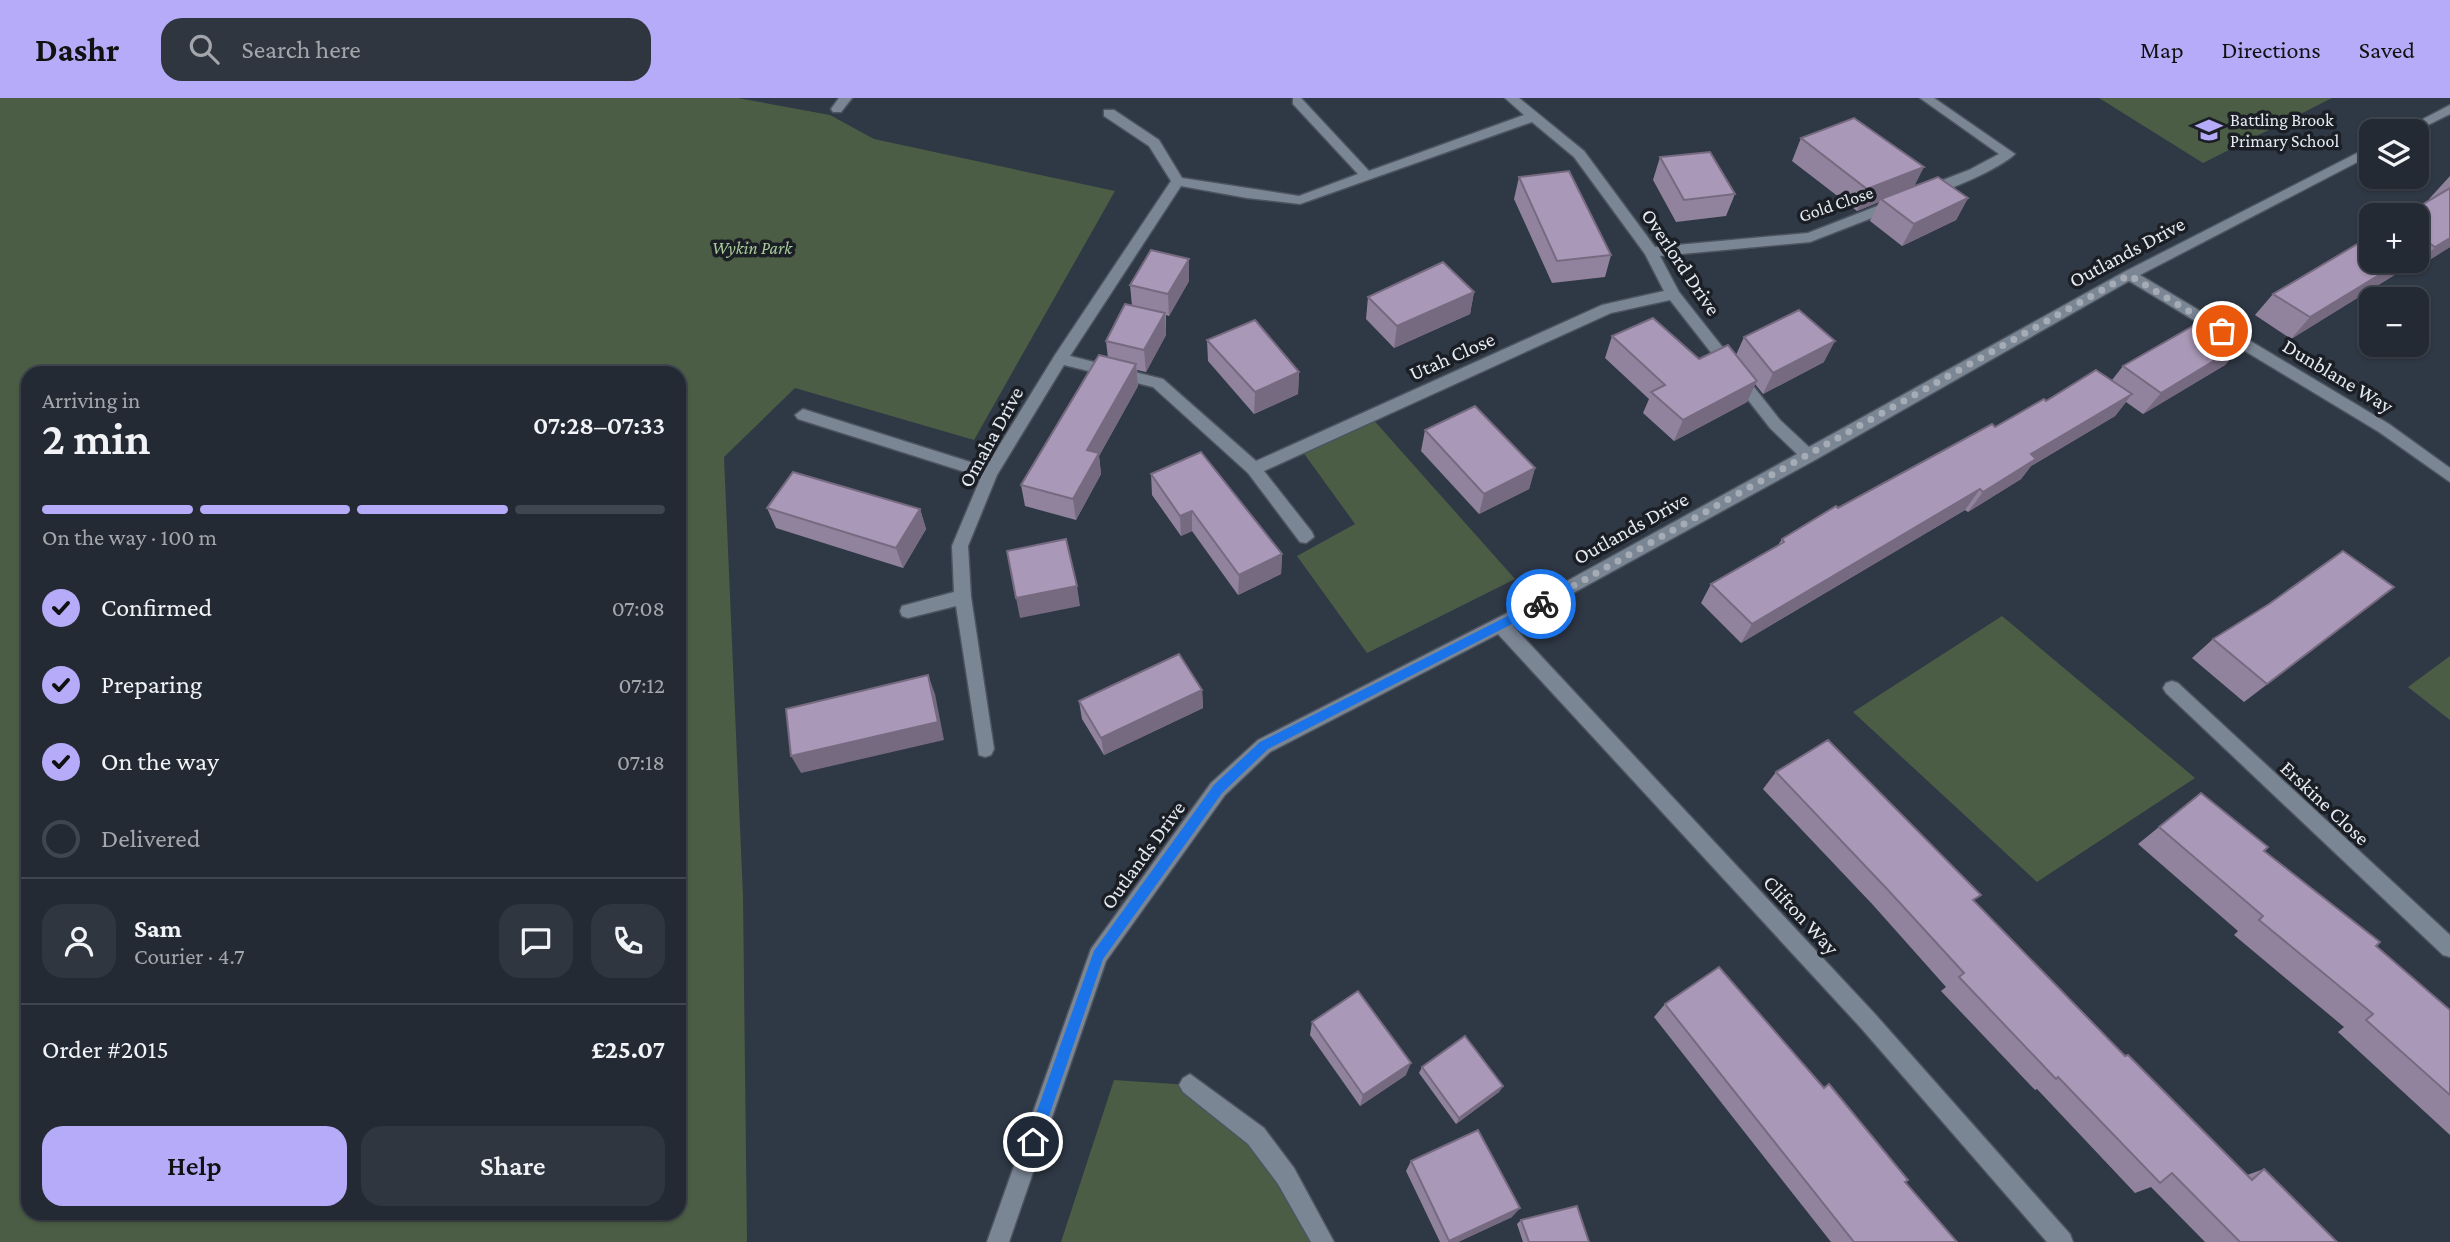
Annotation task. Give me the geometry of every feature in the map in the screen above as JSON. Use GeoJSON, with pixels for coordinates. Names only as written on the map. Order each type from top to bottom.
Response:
{"type":"FeatureCollection","features":[{"type":"Feature","properties":{"kind":"street"},"geometry":{"type":"LineString","coordinates":[[837,109],[846,98]]}},
{"type":"Feature","properties":{"kind":"street","name":"Overlord Drive"},"geometry":{"type":"LineString","coordinates":[[1511,98],[1579,154],[1651,252],[1673,294],[1775,424],[1809,456]]}},
{"type":"Feature","properties":{"kind":"street","name":"Gold Close"},"geometry":{"type":"LineString","coordinates":[[1651,252],[1810,237],[1974,173],[2008,154],[1926,98]]}},
{"type":"Feature","properties":{"kind":"street"},"geometry":{"type":"LineString","coordinates":[[1297,100],[1368,177]]}},
{"type":"Feature","properties":{"kind":"street"},"geometry":{"type":"LineString","coordinates":[[2429,119],[2450,108]]}},
{"type":"Feature","properties":{"kind":"street"},"geometry":{"type":"LineString","coordinates":[[1109,113],[1154,143],[1178,181],[1300,200],[1532,117]]}},
{"type":"Feature","properties":{"kind":"street","name":"Outlands Drive"},"geometry":{"type":"LineString","coordinates":[[999,1242],[1098,956],[1218,789],[1264,746],[1500,624],[1809,456],[2129,275],[2359,155]]}},
{"type":"Feature","properties":{"kind":"street","name":"Omaha Drive"},"geometry":{"type":"LineString","coordinates":[[985,749],[963,597],[960,546],[990,474],[1060,359],[1178,181]]}},
{"type":"Feature","properties":{"kind":"street","name":"Dunblane Way"},"geometry":{"type":"LineString","coordinates":[[2129,275],[2384,428],[2450,476]]}},
{"type":"Feature","properties":{"kind":"street","name":"Utah Close"},"geometry":{"type":"LineString","coordinates":[[1254,469],[1606,309],[1673,294]]}},
{"type":"Feature","properties":{"kind":"street"},"geometry":{"type":"LineString","coordinates":[[1060,359],[1158,383],[1254,469],[1306,537]]}},
{"type":"Feature","properties":{"kind":"street"},"geometry":{"type":"LineString","coordinates":[[803,415],[990,474]]}},
{"type":"Feature","properties":{"kind":"street"},"geometry":{"type":"LineString","coordinates":[[908,611],[963,597]]}},
{"type":"Feature","properties":{"kind":"street","name":"Clifton Way"},"geometry":{"type":"LineString","coordinates":[[1500,624],[1868,1021],[2062,1242]]}},
{"type":"Feature","properties":{"kind":"street","name":"Erskine Close"},"geometry":{"type":"LineString","coordinates":[[2172,688],[2450,948]]}},
{"type":"Feature","properties":{"kind":"street"},"geometry":{"type":"LineString","coordinates":[[1190,1085],[1256,1136],[1286,1176],[1323,1242]]}},
{"type":"Feature","properties":{"kind":"green space","name":"Wykin Park"},"geometry":{"type":"Polygon","coordinates":[[[0,98],[738,98],[830,115],[874,139],[1115,191],[974,440],[795,388],[724,457],[743,896],[747,1242],[0,1242],[0,98]]]}},
{"type":"Feature","properties":{"kind":"green space","name":"Battling Brook Primary School"},"geometry":{"type":"Polygon","coordinates":[[[2099,98],[2332,98],[2203,163],[2099,98]]]}},
{"type":"Feature","properties":{"kind":"green space"},"geometry":{"type":"Polygon","coordinates":[[[1370,416],[1515,579],[1367,653],[1297,556],[1355,524],[1300,448],[1370,416]]]}},
{"type":"Feature","properties":{"kind":"green space"},"geometry":{"type":"Polygon","coordinates":[[[2002,616],[2195,778],[2037,882],[1853,712],[2002,616]]]}},
{"type":"Feature","properties":{"kind":"green space"},"geometry":{"type":"Polygon","coordinates":[[[2450,656],[2450,720],[2408,687],[2450,656]]]}},
{"type":"Feature","properties":{"kind":"green space"},"geometry":{"type":"Polygon","coordinates":[[[1114,1080],[1190,1085],[1296,1193],[1323,1242],[1061,1242],[1114,1080]]]}},
{"type":"Feature","properties":{"kind":"building"},"geometry":{"type":"Polygon","coordinates":[[[1854,118],[1924,167],[1867,189],[1801,138],[1854,118]]]}},
{"type":"Feature","properties":{"kind":"building"},"geometry":{"type":"Polygon","coordinates":[[[1710,152],[1735,194],[1684,200],[1660,157],[1710,152]]]}},
{"type":"Feature","properties":{"kind":"building"},"geometry":{"type":"Polygon","coordinates":[[[1569,171],[1611,255],[1557,261],[1519,177],[1569,171]]]}},
{"type":"Feature","properties":{"kind":"building"},"geometry":{"type":"Polygon","coordinates":[[[1938,177],[1968,198],[1914,224],[1881,199],[1938,177]]]}},
{"type":"Feature","properties":{"kind":"building"},"geometry":{"type":"Polygon","coordinates":[[[2450,188],[2450,238],[2435,247],[2429,243],[2429,203],[2425,203],[2450,188]]]}},
{"type":"Feature","properties":{"kind":"building"},"geometry":{"type":"Polygon","coordinates":[[[2359,243],[2359,273],[2382,273],[2310,317],[2273,294],[2359,243]]]}},
{"type":"Feature","properties":{"kind":"building"},"geometry":{"type":"Polygon","coordinates":[[[1151,250],[1189,259],[1168,294],[1130,285],[1151,250]]]}},
{"type":"Feature","properties":{"kind":"building"},"geometry":{"type":"Polygon","coordinates":[[[1443,262],[1474,292],[1397,326],[1368,297],[1443,262]]]}},
{"type":"Feature","properties":{"kind":"building"},"geometry":{"type":"Polygon","coordinates":[[[1125,304],[1165,313],[1144,350],[1106,341],[1125,304]]]}},
{"type":"Feature","properties":{"kind":"building"},"geometry":{"type":"Polygon","coordinates":[[[1799,310],[1835,341],[1773,373],[1744,337],[1799,310]]]}},
{"type":"Feature","properties":{"kind":"building"},"geometry":{"type":"Polygon","coordinates":[[[1653,318],[1699,359],[1728,345],[1757,381],[1683,420],[1651,392],[1665,385],[1612,336],[1653,318]]]}},
{"type":"Feature","properties":{"kind":"building"},"geometry":{"type":"Polygon","coordinates":[[[2207,318],[2243,343],[2161,393],[2123,366],[2207,318]]]}},
{"type":"Feature","properties":{"kind":"building"},"geometry":{"type":"Polygon","coordinates":[[[1255,320],[1299,372],[1255,392],[1207,340],[1255,320]]]}},
{"type":"Feature","properties":{"kind":"building"},"geometry":{"type":"Polygon","coordinates":[[[1099,355],[1136,364],[1087,450],[1099,453],[1073,499],[1021,485],[1099,355]]]}},
{"type":"Feature","properties":{"kind":"building"},"geometry":{"type":"Polygon","coordinates":[[[2096,370],[2132,394],[2031,454],[2036,459],[1983,492],[1980,489],[1752,624],[1711,584],[1784,542],[1782,539],[1836,506],[1838,508],[1992,424],[1995,427],[2044,399],[2046,401],[2096,370]]]}},
{"type":"Feature","properties":{"kind":"building"},"geometry":{"type":"Polygon","coordinates":[[[1475,406],[1535,468],[1484,494],[1425,430],[1475,406]]]}},
{"type":"Feature","properties":{"kind":"building"},"geometry":{"type":"Polygon","coordinates":[[[1201,452],[1282,554],[1239,575],[1192,511],[1180,516],[1151,474],[1201,452]]]}},
{"type":"Feature","properties":{"kind":"building"},"geometry":{"type":"Polygon","coordinates":[[[793,472],[920,509],[896,548],[767,508],[793,472]]]}},
{"type":"Feature","properties":{"kind":"building"},"geometry":{"type":"Polygon","coordinates":[[[1066,539],[1077,586],[1016,598],[1007,551],[1066,539]]]}},
{"type":"Feature","properties":{"kind":"building"},"geometry":{"type":"Polygon","coordinates":[[[2343,551],[2394,587],[2267,684],[2213,639],[2269,604],[2343,551]]]}},
{"type":"Feature","properties":{"kind":"building"},"geometry":{"type":"Polygon","coordinates":[[[1179,654],[1202,690],[1101,738],[1079,701],[1179,654]]]}},
{"type":"Feature","properties":{"kind":"building"},"geometry":{"type":"Polygon","coordinates":[[[928,675],[938,722],[791,756],[786,709],[928,675]]]}},
{"type":"Feature","properties":{"kind":"building"},"geometry":{"type":"Polygon","coordinates":[[[1828,740],[1981,895],[1973,900],[2125,1056],[2128,1055],[2252,1180],[2264,1169],[2337,1242],[2240,1242],[2172,1173],[2160,1183],[1959,977],[1964,973],[1776,772],[1828,740]]]}},
{"type":"Feature","properties":{"kind":"building"},"geometry":{"type":"Polygon","coordinates":[[[2201,793],[2268,847],[2264,851],[2380,942],[2376,946],[2450,1010],[2450,1095],[2366,1020],[2373,1014],[2259,920],[2263,916],[2159,827],[2201,793]]]}},
{"type":"Feature","properties":{"kind":"building"},"geometry":{"type":"Polygon","coordinates":[[[1719,967],[1824,1088],[1829,1084],[1908,1180],[1905,1182],[1957,1242],[1854,1242],[1665,1004],[1719,967]]]}},
{"type":"Feature","properties":{"kind":"building"},"geometry":{"type":"Polygon","coordinates":[[[1358,991],[1411,1063],[1363,1095],[1312,1022],[1358,991]]]}},
{"type":"Feature","properties":{"kind":"building"},"geometry":{"type":"Polygon","coordinates":[[[1465,1036],[1503,1086],[1459,1118],[1422,1067],[1465,1036]]]}},
{"type":"Feature","properties":{"kind":"building"},"geometry":{"type":"Polygon","coordinates":[[[1478,1130],[1520,1208],[1449,1241],[1411,1161],[1478,1130]]]}},
{"type":"Feature","properties":{"kind":"building"},"geometry":{"type":"Polygon","coordinates":[[[1577,1206],[1589,1242],[1529,1242],[1521,1220],[1577,1206]]]}},
{"type":"Feature","properties":{"kind":"way so far"},"geometry":{"type":"LineString","coordinates":[[1541,604],[2129,275],[2222,331]]}},
{"type":"Feature","properties":{"kind":"place","name":"Battling Brook Primary School"},"geometry":{"type":"Point","coordinates":[2209,130]}},
{"type":"Feature","properties":{"kind":"route"},"geometry":{"type":"LineString","coordinates":[[1033,1142],[1098,956],[1218,789],[1264,746],[1372,688],[1541,604]]}}]}
